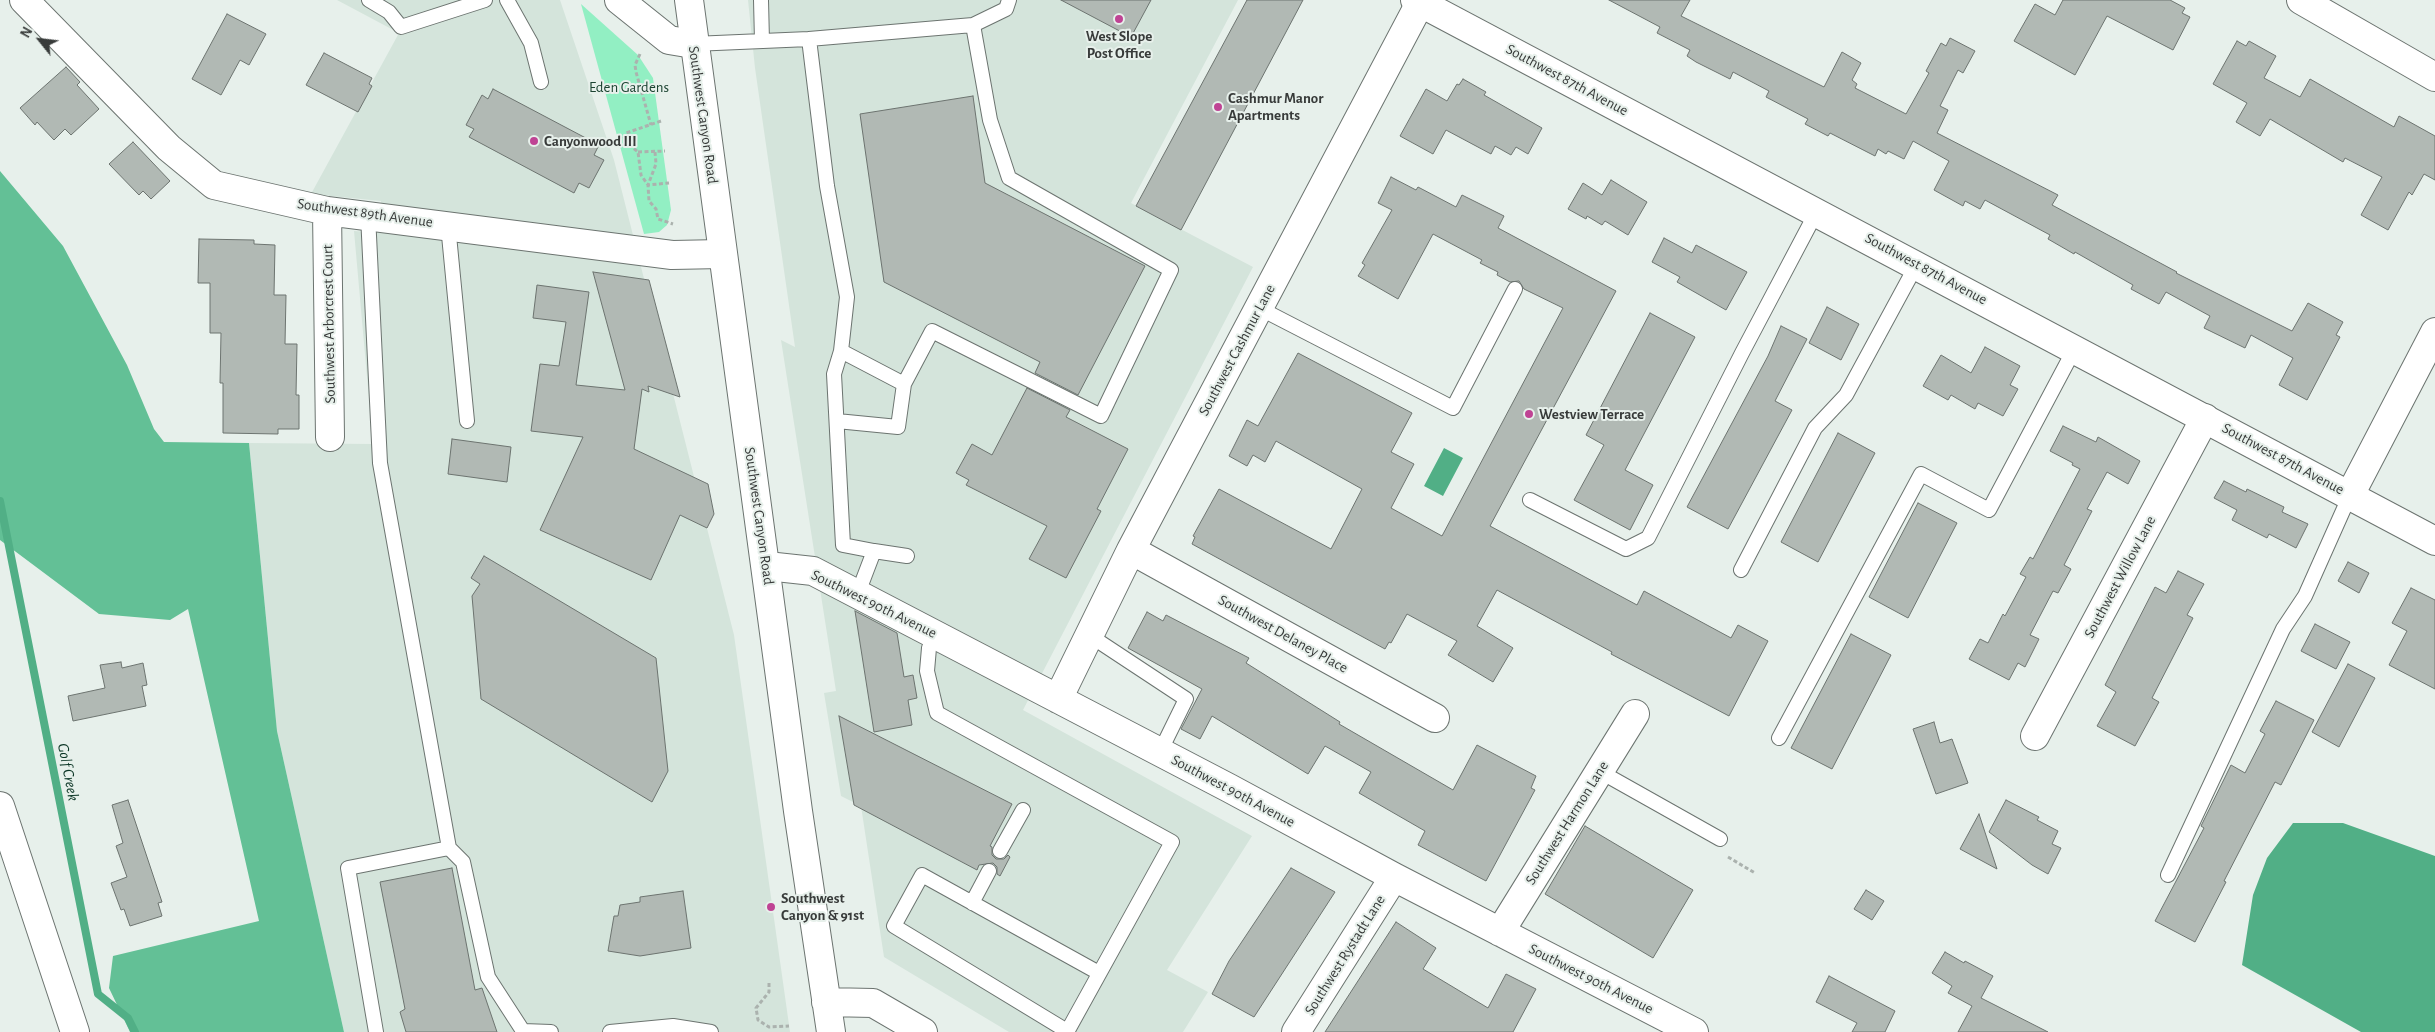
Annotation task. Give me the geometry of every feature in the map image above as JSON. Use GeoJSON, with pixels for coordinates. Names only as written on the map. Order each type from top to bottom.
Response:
{"type":"FeatureCollection","features":[{"type":"Feature","properties":{"kind":"street","name":"Southwest 89th Avenue"},"geometry":{"type":"LineString","coordinates":[[24,0],[169,148],[214,185],[327,210],[448,224],[672,255],[722,254]]}},
{"type":"Feature","properties":{"kind":"street"},"geometry":{"type":"LineString","coordinates":[[619,0],[669,40],[693,44]]}},
{"type":"Feature","properties":{"kind":"street","name":"Southwest Canyon Road"},"geometry":{"type":"LineString","coordinates":[[689,0],[693,44],[767,566],[799,821],[831,1032]]}},
{"type":"Feature","properties":{"kind":"street"},"geometry":{"type":"LineString","coordinates":[[2301,0],[2435,77]]}},
{"type":"Feature","properties":{"kind":"street","name":"Southwest 87th Avenue"},"geometry":{"type":"LineString","coordinates":[[1418,1],[2435,540]]}},
{"type":"Feature","properties":{"kind":"street","name":"Southwest Cashmur Lane"},"geometry":{"type":"LineString","coordinates":[[1058,699],[1131,550],[1418,1]]}},
{"type":"Feature","properties":{"kind":"street","name":"Southwest Arborcrest Court"},"geometry":{"type":"LineString","coordinates":[[327,210],[330,437]]}},
{"type":"Feature","properties":{"kind":"street"},"geometry":{"type":"LineString","coordinates":[[2350,495],[2435,332]]}},
{"type":"Feature","properties":{"kind":"street","name":"Southwest Willow Lane"},"geometry":{"type":"LineString","coordinates":[[2035,736],[2206,418]]}},
{"type":"Feature","properties":{"kind":"street","name":"Southwest Delaney Place"},"geometry":{"type":"LineString","coordinates":[[1131,550],[1435,718]]}},
{"type":"Feature","properties":{"kind":"street","name":"Southwest 90th Avenue"},"geometry":{"type":"LineString","coordinates":[[767,566],[813,570],[1160,752],[1394,878],[1694,1032]]}},
{"type":"Feature","properties":{"kind":"street","name":"Southwest Harmon Lane"},"geometry":{"type":"LineString","coordinates":[[1500,932],[1635,714]]}},
{"type":"Feature","properties":{"kind":"street"},"geometry":{"type":"LineString","coordinates":[[0,806],[75,1032]]}},
{"type":"Feature","properties":{"kind":"street","name":"Southwest Rystadt Lane"},"geometry":{"type":"LineString","coordinates":[[1296,1032],[1394,878]]}},
{"type":"Feature","properties":{"kind":"street"},"geometry":{"type":"LineString","coordinates":[[826,1002],[872,1003],[923,1032]]}},
{"type":"Feature","properties":{"kind":"lane"},"geometry":{"type":"LineString","coordinates":[[369,0],[389,12],[401,27],[485,0]]}},
{"type":"Feature","properties":{"kind":"lane"},"geometry":{"type":"LineString","coordinates":[[508,0],[531,43],[541,82]]}},
{"type":"Feature","properties":{"kind":"lane"},"geometry":{"type":"LineString","coordinates":[[761,0],[762,41]]}},
{"type":"Feature","properties":{"kind":"lane"},"geometry":{"type":"LineString","coordinates":[[693,44],[809,39],[974,26],[1006,10],[1009,0]]}},
{"type":"Feature","properties":{"kind":"lane"},"geometry":{"type":"LineString","coordinates":[[836,420],[898,427],[904,384],[932,331],[1101,416],[1171,270],[1008,178],[990,120],[974,26]]}},
{"type":"Feature","properties":{"kind":"lane"},"geometry":{"type":"LineString","coordinates":[[809,39],[827,186],[847,297],[841,351],[834,374],[844,545],[907,556]]}},
{"type":"Feature","properties":{"kind":"lane"},"geometry":{"type":"LineString","coordinates":[[1530,500],[1626,549],[1648,538],[1742,352],[1817,211]]}},
{"type":"Feature","properties":{"kind":"lane"},"geometry":{"type":"LineString","coordinates":[[368,215],[380,463],[449,848],[463,862],[488,977],[523,1032],[551,1032]]}},
{"type":"Feature","properties":{"kind":"lane"},"geometry":{"type":"LineString","coordinates":[[448,224],[467,421]]}},
{"type":"Feature","properties":{"kind":"lane"},"geometry":{"type":"LineString","coordinates":[[1741,570],[1815,428],[1846,395],[1917,264]]}},
{"type":"Feature","properties":{"kind":"lane"},"geometry":{"type":"LineString","coordinates":[[1259,308],[1453,408],[1515,289]]}},
{"type":"Feature","properties":{"kind":"lane"},"geometry":{"type":"LineString","coordinates":[[1779,738],[1920,474],[1989,510],[2075,348]]}},
{"type":"Feature","properties":{"kind":"lane"},"geometry":{"type":"LineString","coordinates":[[841,351],[904,384]]}},
{"type":"Feature","properties":{"kind":"lane"},"geometry":{"type":"LineString","coordinates":[[2168,875],[2284,629],[2305,596],[2350,495]]}},
{"type":"Feature","properties":{"kind":"lane"},"geometry":{"type":"LineString","coordinates":[[858,593],[874,551]]}},
{"type":"Feature","properties":{"kind":"lane"},"geometry":{"type":"LineString","coordinates":[[936,634],[929,648],[927,671],[937,713],[1008,754],[1172,842],[1067,1032],[894,926],[922,876],[1098,973]]}},
{"type":"Feature","properties":{"kind":"lane"},"geometry":{"type":"LineString","coordinates":[[1089,635],[1186,699],[1160,752]]}},
{"type":"Feature","properties":{"kind":"lane"},"geometry":{"type":"LineString","coordinates":[[1600,771],[1720,839]]}},
{"type":"Feature","properties":{"kind":"lane"},"geometry":{"type":"LineString","coordinates":[[1000,851],[1023,810]]}},
{"type":"Feature","properties":{"kind":"lane"},"geometry":{"type":"LineString","coordinates":[[376,1032],[348,868],[449,848]]}},
{"type":"Feature","properties":{"kind":"lane"},"geometry":{"type":"LineString","coordinates":[[972,903],[989,870]]}},
{"type":"Feature","properties":{"kind":"lane"},"geometry":{"type":"LineString","coordinates":[[610,1032],[673,1026],[711,1032]]}},
{"type":"Feature","properties":{"kind":"path"},"geometry":{"type":"LineString","coordinates":[[640,54],[635,65],[650,125]]}},
{"type":"Feature","properties":{"kind":"path"},"geometry":{"type":"LineString","coordinates":[[661,122],[631,131],[623,136],[626,144],[638,152],[665,150]]}},
{"type":"Feature","properties":{"kind":"path"},"geometry":{"type":"LineString","coordinates":[[638,152],[642,175],[648,185]]}},
{"type":"Feature","properties":{"kind":"path"},"geometry":{"type":"LineString","coordinates":[[655,152],[656,164],[648,185],[649,201],[656,209],[658,219],[673,224]]}},
{"type":"Feature","properties":{"kind":"path"},"geometry":{"type":"LineString","coordinates":[[648,185],[669,183]]}},
{"type":"Feature","properties":{"kind":"path"},"geometry":{"type":"LineString","coordinates":[[1720,839],[1724,855],[1755,873]]}},
{"type":"Feature","properties":{"kind":"path"},"geometry":{"type":"LineString","coordinates":[[768,983],[769,992],[756,1008],[758,1020],[770,1027],[789,1026]]}},
{"type":"Feature","properties":{"kind":"shaded area"},"geometry":{"type":"Polygon","coordinates":[[[337,0],[560,0],[614,160],[734,635],[790,1032],[344,1032],[277,731],[249,443],[373,444],[354,231],[384,233],[381,201],[311,194],[399,33],[337,0]]]}},
{"type":"Feature","properties":{"kind":"shaded area"},"geometry":{"type":"Polygon","coordinates":[[[748,0],[1238,0],[1131,203],[1253,267],[1023,710],[1252,836],[1167,970],[1208,992],[1183,1032],[1009,1032],[884,957],[861,806],[841,796],[824,693],[836,691],[781,340],[795,347],[755,68],[748,0]]]}},
{"type":"Feature","properties":{"kind":"shaded area"},"geometry":{"type":"Polygon","coordinates":[[[0,171],[63,246],[127,365],[154,429],[164,442],[249,443],[277,731],[344,1032],[130,1032],[109,988],[113,956],[259,921],[188,609],[170,620],[99,614],[0,540],[0,171]]]}},
{"type":"Feature","properties":{"kind":"shaded area"},"geometry":{"type":"Polygon","coordinates":[[[1444,448],[1463,458],[1443,496],[1424,486],[1444,448]]]}},
{"type":"Feature","properties":{"kind":"shaded area"},"geometry":{"type":"Polygon","coordinates":[[[2293,823],[2343,823],[2435,856],[2435,1032],[2361,1032],[2242,965],[2253,895],[2267,858],[2293,823]]]}},
{"type":"Feature","properties":{"kind":"green space","name":"Eden Gardens"},"geometry":{"type":"Polygon","coordinates":[[[581,4],[638,55],[653,78],[671,210],[667,225],[659,232],[644,234],[581,4]]]}},
{"type":"Feature","properties":{"kind":"building","name":"West Slope Post Office"},"geometry":{"type":"Polygon","coordinates":[[[1061,0],[1151,0],[1131,37],[1061,0]]]}},
{"type":"Feature","properties":{"kind":"building","name":"Cashmur Manor Apartments"},"geometry":{"type":"Polygon","coordinates":[[[1247,0],[1303,0],[1181,230],[1136,206],[1247,0]]]}},
{"type":"Feature","properties":{"kind":"building"},"geometry":{"type":"Polygon","coordinates":[[[1609,0],[1690,0],[1681,16],[1824,87],[1842,52],[1861,63],[1852,80],[1857,84],[1855,88],[1906,114],[1929,73],[1926,71],[1941,43],[1946,46],[1950,38],[1975,51],[1963,73],[1958,70],[1940,106],[1948,110],[1937,133],[2058,195],[2052,205],[2176,273],[2292,331],[2308,303],[2343,322],[2336,335],[2340,337],[2307,400],[2279,385],[2293,358],[2251,335],[2245,348],[2204,328],[2210,316],[2166,292],[2159,304],[2131,289],[2133,285],[2048,239],[2050,235],[1985,200],[1980,209],[1965,201],[1963,206],[1934,190],[1949,161],[1913,141],[1904,159],[1888,151],[1886,154],[1878,149],[1875,156],[1830,133],[1828,136],[1805,124],[1808,119],[1766,97],[1769,91],[1733,72],[1730,79],[1696,62],[1687,56],[1690,50],[1657,33],[1660,27],[1609,0]]]}},
{"type":"Feature","properties":{"kind":"building"},"geometry":{"type":"Polygon","coordinates":[[[2063,0],[2170,0],[2185,8],[2182,13],[2190,17],[2173,50],[2107,16],[2075,75],[2014,41],[2035,4],[2055,15],[2063,0]]]}},
{"type":"Feature","properties":{"kind":"building"},"geometry":{"type":"Polygon","coordinates":[[[227,14],[266,34],[249,65],[240,60],[221,95],[192,79],[227,14]]]}},
{"type":"Feature","properties":{"kind":"building"},"geometry":{"type":"Polygon","coordinates":[[[2237,41],[2246,46],[2249,41],[2276,56],[2264,78],[2300,97],[2310,79],[2394,127],[2399,116],[2435,136],[2435,180],[2424,174],[2412,195],[2409,192],[2388,230],[2361,215],[2382,177],[2345,158],[2343,162],[2270,119],[2260,136],[2236,122],[2247,103],[2213,84],[2237,41]]]}},
{"type":"Feature","properties":{"kind":"building"},"geometry":{"type":"Polygon","coordinates":[[[324,53],[372,78],[369,84],[372,86],[358,112],[306,85],[324,53]]]}},
{"type":"Feature","properties":{"kind":"building"},"geometry":{"type":"Polygon","coordinates":[[[66,67],[80,82],[77,85],[99,109],[71,135],[65,129],[54,140],[37,122],[35,125],[20,108],[66,67]]]}},
{"type":"Feature","properties":{"kind":"building"},"geometry":{"type":"Polygon","coordinates":[[[1463,79],[1486,92],[1484,95],[1542,128],[1528,154],[1516,147],[1511,155],[1495,146],[1491,154],[1446,130],[1433,154],[1400,136],[1426,89],[1447,101],[1457,84],[1459,85],[1463,79]]]}},
{"type":"Feature","properties":{"kind":"building","name":"Canyonwood III"},"geometry":{"type":"Polygon","coordinates":[[[493,89],[599,145],[594,155],[604,160],[589,188],[579,183],[574,193],[469,137],[474,129],[466,125],[482,95],[488,99],[493,89]]]}},
{"type":"Feature","properties":{"kind":"building"},"geometry":{"type":"Polygon","coordinates":[[[973,96],[985,183],[1145,266],[1078,395],[1035,373],[1040,362],[884,282],[860,114],[973,96]]]}},
{"type":"Feature","properties":{"kind":"building"},"geometry":{"type":"Polygon","coordinates":[[[133,142],[170,181],[151,199],[143,191],[139,195],[109,164],[133,142]]]}},
{"type":"Feature","properties":{"kind":"building"},"geometry":{"type":"Polygon","coordinates":[[[1391,177],[1416,190],[1418,187],[1456,207],[1462,195],[1504,216],[1498,228],[1616,291],[1490,526],[1637,605],[1644,591],[1731,638],[1738,625],[1768,641],[1729,716],[1611,654],[1612,652],[1497,590],[1477,626],[1513,648],[1493,682],[1448,655],[1457,641],[1407,614],[1391,643],[1389,642],[1385,649],[1192,544],[1195,537],[1193,536],[1219,489],[1331,549],[1362,489],[1276,441],[1265,462],[1253,455],[1247,466],[1229,456],[1247,420],[1258,426],[1298,353],[1412,413],[1391,452],[1414,464],[1391,508],[1442,536],[1563,308],[1524,289],[1519,281],[1510,282],[1497,275],[1498,272],[1480,263],[1482,260],[1433,234],[1398,299],[1358,276],[1365,265],[1362,263],[1392,210],[1378,203],[1391,177]]]}},
{"type":"Feature","properties":{"kind":"building"},"geometry":{"type":"Polygon","coordinates":[[[1611,180],[1647,202],[1628,235],[1605,221],[1602,225],[1587,216],[1586,219],[1568,209],[1583,183],[1602,195],[1611,180]]]}},
{"type":"Feature","properties":{"kind":"building"},"geometry":{"type":"Polygon","coordinates":[[[1664,238],[1692,253],[1696,245],[1747,272],[1726,310],[1677,282],[1680,277],[1652,262],[1664,238]]]}},
{"type":"Feature","properties":{"kind":"building"},"geometry":{"type":"Polygon","coordinates":[[[199,239],[254,240],[254,244],[275,245],[274,295],[286,295],[285,344],[297,344],[296,395],[299,395],[299,429],[278,429],[278,434],[223,433],[223,383],[220,383],[221,333],[210,333],[210,283],[198,283],[199,239]]]}},
{"type":"Feature","properties":{"kind":"building"},"geometry":{"type":"Polygon","coordinates":[[[593,272],[649,280],[680,397],[648,386],[649,392],[642,389],[634,449],[708,484],[714,514],[707,528],[680,515],[651,580],[540,530],[583,437],[531,431],[540,364],[559,366],[566,322],[533,318],[537,285],[589,292],[576,385],[625,390],[593,272]]]}},
{"type":"Feature","properties":{"kind":"building"},"geometry":{"type":"Polygon","coordinates":[[[1827,307],[1859,324],[1841,360],[1809,343],[1827,307]]]}},
{"type":"Feature","properties":{"kind":"building"},"geometry":{"type":"Polygon","coordinates":[[[1650,313],[1695,337],[1625,470],[1653,485],[1630,530],[1574,500],[1604,445],[1586,435],[1650,313]]]}},
{"type":"Feature","properties":{"kind":"building"},"geometry":{"type":"Polygon","coordinates":[[[1781,326],[1807,339],[1775,401],[1792,410],[1728,529],[1687,507],[1768,356],[1781,326]]]}},
{"type":"Feature","properties":{"kind":"building"},"geometry":{"type":"Polygon","coordinates":[[[1985,347],[2020,366],[2010,385],[2018,389],[2003,416],[1978,403],[1975,409],[1951,395],[1948,400],[1923,386],[1941,355],[1971,373],[1985,347]]]}},
{"type":"Feature","properties":{"kind":"building"},"geometry":{"type":"Polygon","coordinates":[[[1027,388],[1070,410],[1066,417],[1128,449],[1097,509],[1101,511],[1066,578],[1029,559],[1047,526],[966,485],[969,480],[956,473],[972,444],[992,455],[1027,388]]]}},
{"type":"Feature","properties":{"kind":"building"},"geometry":{"type":"Polygon","coordinates":[[[2063,426],[2096,442],[2098,437],[2140,461],[2128,484],[2107,472],[2087,509],[2092,511],[2064,565],[2071,569],[2058,593],[2053,591],[2030,635],[2039,639],[2025,667],[2018,663],[2009,680],[1969,659],[1980,639],[1988,643],[2003,614],[2005,616],[2026,577],[2020,574],[2030,557],[2033,559],[2080,469],[2072,465],[2073,463],[2050,451],[2063,426]]]}},
{"type":"Feature","properties":{"kind":"building"},"geometry":{"type":"Polygon","coordinates":[[[1838,433],[1875,453],[1818,562],[1781,542],[1838,433]]]}},
{"type":"Feature","properties":{"kind":"building"},"geometry":{"type":"Polygon","coordinates":[[[452,439],[511,447],[507,482],[448,474],[452,439]]]}},
{"type":"Feature","properties":{"kind":"building"},"geometry":{"type":"Polygon","coordinates":[[[2224,481],[2246,492],[2247,489],[2284,507],[2282,512],[2308,524],[2296,548],[2269,534],[2267,538],[2232,520],[2237,510],[2214,498],[2224,481]]]}},
{"type":"Feature","properties":{"kind":"building"},"geometry":{"type":"Polygon","coordinates":[[[1918,503],[1957,523],[1908,618],[1869,597],[1918,503]]]}},
{"type":"Feature","properties":{"kind":"building"},"geometry":{"type":"Polygon","coordinates":[[[484,556],[656,658],[668,771],[652,802],[481,699],[472,596],[480,584],[471,578],[484,556]]]}},
{"type":"Feature","properties":{"kind":"building"},"geometry":{"type":"Polygon","coordinates":[[[2348,562],[2369,573],[2359,593],[2338,581],[2348,562]]]}},
{"type":"Feature","properties":{"kind":"building"},"geometry":{"type":"Polygon","coordinates":[[[2178,571],[2204,584],[2187,615],[2193,618],[2152,698],[2159,702],[2135,746],[2097,726],[2116,692],[2105,685],[2155,587],[2166,593],[2178,571]]]}},
{"type":"Feature","properties":{"kind":"building"},"geometry":{"type":"Polygon","coordinates":[[[2411,588],[2435,600],[2435,689],[2389,665],[2407,631],[2392,623],[2411,588]]]}},
{"type":"Feature","properties":{"kind":"building"},"geometry":{"type":"Polygon","coordinates":[[[855,611],[897,633],[904,677],[913,675],[917,698],[908,700],[912,725],[874,732],[855,611]]]}},
{"type":"Feature","properties":{"kind":"building"},"geometry":{"type":"Polygon","coordinates":[[[1147,612],[1163,621],[1166,615],[1249,658],[1246,663],[1340,722],[1339,724],[1453,790],[1477,745],[1536,776],[1531,788],[1535,790],[1486,881],[1418,845],[1425,831],[1359,793],[1371,772],[1325,746],[1308,774],[1212,716],[1200,739],[1181,729],[1202,689],[1128,648],[1147,612]]]}},
{"type":"Feature","properties":{"kind":"building"},"geometry":{"type":"Polygon","coordinates":[[[2315,624],[2350,642],[2336,669],[2301,651],[2315,624]]]}},
{"type":"Feature","properties":{"kind":"building"},"geometry":{"type":"Polygon","coordinates":[[[1851,634],[1891,655],[1832,769],[1791,748],[1851,634]]]}},
{"type":"Feature","properties":{"kind":"building"},"geometry":{"type":"Polygon","coordinates":[[[121,662],[122,668],[143,663],[147,685],[142,686],[146,706],[73,721],[68,696],[105,688],[100,665],[121,662]]]}},
{"type":"Feature","properties":{"kind":"building"},"geometry":{"type":"Polygon","coordinates":[[[2348,664],[2375,678],[2339,747],[2312,732],[2348,664]]]}},
{"type":"Feature","properties":{"kind":"building"},"geometry":{"type":"Polygon","coordinates":[[[2276,701],[2314,720],[2281,785],[2275,782],[2195,942],[2155,921],[2204,828],[2201,826],[2231,765],[2245,773],[2265,734],[2260,731],[2276,701]]]}},
{"type":"Feature","properties":{"kind":"building"},"geometry":{"type":"Polygon","coordinates":[[[839,716],[1012,804],[990,846],[992,847],[992,855],[996,859],[1004,859],[1008,855],[1010,857],[1000,876],[997,874],[997,867],[993,863],[979,865],[977,870],[854,805],[839,716]]]}},
{"type":"Feature","properties":{"kind":"building"},"geometry":{"type":"Polygon","coordinates":[[[1934,722],[1940,743],[1952,739],[1968,783],[1936,794],[1913,729],[1934,722]]]}},
{"type":"Feature","properties":{"kind":"building"},"geometry":{"type":"Polygon","coordinates":[[[128,800],[162,902],[158,903],[162,916],[130,926],[124,909],[121,910],[111,883],[127,877],[116,846],[123,843],[112,805],[128,800]]]}},
{"type":"Feature","properties":{"kind":"building"},"geometry":{"type":"Polygon","coordinates":[[[2006,800],[2039,817],[2037,820],[2058,831],[2052,844],[2061,848],[2048,874],[2032,865],[1989,832],[2006,800]]]}},
{"type":"Feature","properties":{"kind":"building"},"geometry":{"type":"Polygon","coordinates":[[[1979,814],[1997,869],[1960,849],[1979,814]]]}},
{"type":"Feature","properties":{"kind":"building"},"geometry":{"type":"Polygon","coordinates":[[[1585,826],[1693,890],[1653,958],[1545,894],[1585,826]]]}},
{"type":"Feature","properties":{"kind":"building"},"geometry":{"type":"Polygon","coordinates":[[[452,868],[475,990],[482,988],[497,1032],[406,1032],[400,1012],[405,1009],[380,882],[452,868]]]}},
{"type":"Feature","properties":{"kind":"building"},"geometry":{"type":"Polygon","coordinates":[[[1291,868],[1335,892],[1254,1017],[1212,994],[1229,961],[1291,868]]]}},
{"type":"Feature","properties":{"kind":"building"},"geometry":{"type":"Polygon","coordinates":[[[1866,890],[1884,901],[1872,920],[1854,909],[1866,890]]]}},
{"type":"Feature","properties":{"kind":"building"},"geometry":{"type":"Polygon","coordinates":[[[683,891],[691,948],[640,956],[608,951],[614,916],[618,916],[620,905],[640,902],[640,897],[683,891]]]}},
{"type":"Feature","properties":{"kind":"building"},"geometry":{"type":"Polygon","coordinates":[[[1396,922],[1436,948],[1423,969],[1488,1008],[1506,974],[1536,989],[1513,1032],[1325,1032],[1396,922]]]}},
{"type":"Feature","properties":{"kind":"building"},"geometry":{"type":"Polygon","coordinates":[[[1945,952],[1993,976],[1981,998],[2048,1032],[1958,1032],[1972,1006],[1948,993],[1952,986],[1932,973],[1945,952]]]}},
{"type":"Feature","properties":{"kind":"building"},"geometry":{"type":"Polygon","coordinates":[[[1829,976],[1895,1011],[1885,1032],[1852,1032],[1857,1023],[1816,1002],[1829,976]]]}},
{"type":"Feature","properties":{"kind":"waterway","name":"Golf Creek"},"geometry":{"type":"LineString","coordinates":[[0,501],[98,994],[128,1018],[135,1032]]}},
{"type":"Feature","properties":{"kind":"place","name":"West Slope Post Office"},"geometry":{"type":"Point","coordinates":[1119,19]}},
{"type":"Feature","properties":{"kind":"place","name":"Cashmur Manor Apartments"},"geometry":{"type":"Point","coordinates":[1218,107]}},
{"type":"Feature","properties":{"kind":"place","name":"Canyonwood III"},"geometry":{"type":"Point","coordinates":[534,141]}},
{"type":"Feature","properties":{"kind":"place","name":"Westview Terrace"},"geometry":{"type":"Point","coordinates":[1529,414]}},
{"type":"Feature","properties":{"kind":"place","name":"Southwest Canyon & 91st"},"geometry":{"type":"Point","coordinates":[771,907]}}]}
